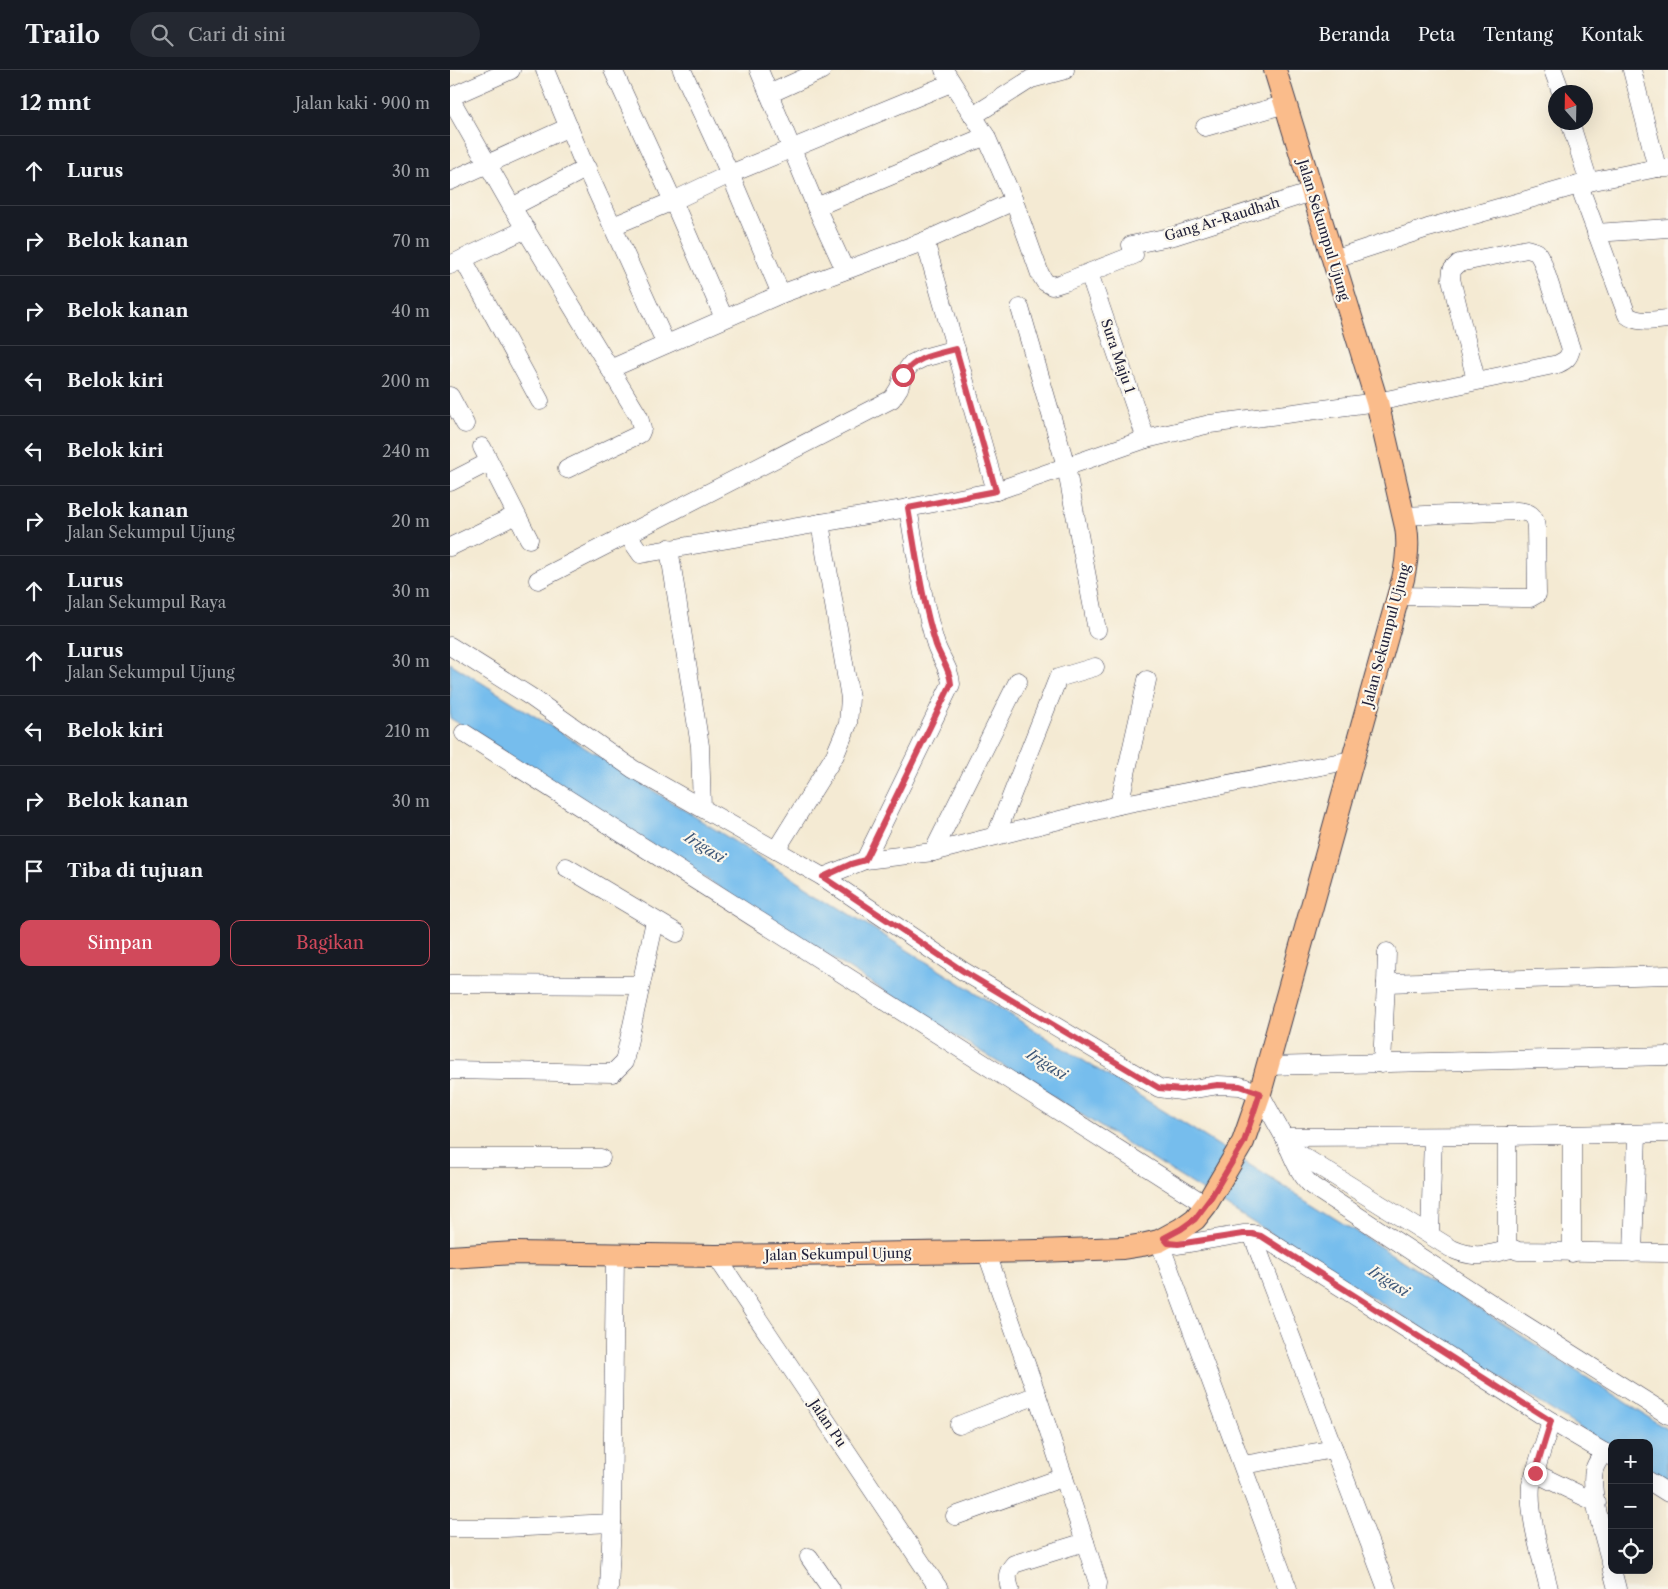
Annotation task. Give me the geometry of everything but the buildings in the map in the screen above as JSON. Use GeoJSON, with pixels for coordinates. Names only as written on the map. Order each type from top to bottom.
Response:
{"type":"FeatureCollection","features":[{"type":"Feature","properties":{"kind":"main road","name":"Jalan Sekumpul Ujung"},"geometry":{"type":"LineString","coordinates":[[450,1258],[514,1253],[716,1256],[1123,1248],[1161,1239],[1181,1229],[1195,1219],[1208,1202],[1244,1142],[1260,1093],[1408,554],[1408,541],[1403,516],[1377,402],[1276,70]]}},
{"type":"Feature","properties":{"kind":"street"},"geometry":{"type":"LineString","coordinates":[[511,70],[450,97],[512,207],[639,417],[642,428],[640,434],[567,469]]}},
{"type":"Feature","properties":{"kind":"street"},"geometry":{"type":"LineString","coordinates":[[545,70],[586,168],[666,344]]}},
{"type":"Feature","properties":{"kind":"street"},"geometry":{"type":"LineString","coordinates":[[613,70],[724,318]]}},
{"type":"Feature","properties":{"kind":"street"},"geometry":{"type":"LineString","coordinates":[[682,70],[730,174],[781,294]]}},
{"type":"Feature","properties":{"kind":"street"},"geometry":{"type":"LineString","coordinates":[[759,70],[816,207],[845,270]]}},
{"type":"Feature","properties":{"kind":"street"},"geometry":{"type":"LineString","coordinates":[[769,94],[822,70]]}},
{"type":"Feature","properties":{"kind":"street"},"geometry":{"type":"LineString","coordinates":[[973,116],[1029,74],[1065,70]]}},
{"type":"Feature","properties":{"kind":"street"},"geometry":{"type":"LineString","coordinates":[[1553,70],[1558,85]]}},
{"type":"Feature","properties":{"kind":"street"},"geometry":{"type":"LineString","coordinates":[[1333,259],[1428,228],[1584,183],[1663,168],[1632,70]]}},
{"type":"Feature","properties":{"kind":"street"},"geometry":{"type":"LineString","coordinates":[[613,226],[673,202],[730,174],[793,148],[947,76],[986,136],[1014,201],[1040,274],[1045,282],[1052,286],[1090,273]]}},
{"type":"Feature","properties":{"kind":"street"},"geometry":{"type":"LineString","coordinates":[[1205,127],[1286,104]]}},
{"type":"Feature","properties":{"kind":"street"},"geometry":{"type":"LineString","coordinates":[[450,181],[569,128]]}},
{"type":"Feature","properties":{"kind":"street"},"geometry":{"type":"LineString","coordinates":[[1572,130],[1596,233],[1627,315],[1633,320],[1639,321],[1668,319]]}},
{"type":"Feature","properties":{"kind":"street"},"geometry":{"type":"LineString","coordinates":[[816,207],[986,136]]}},
{"type":"Feature","properties":{"kind":"street"},"geometry":{"type":"LineString","coordinates":[[512,207],[586,168]]}},
{"type":"Feature","properties":{"kind":"street","name":"Gang Ar-Raudhah"},"geometry":{"type":"LineString","coordinates":[[1090,273],[1134,255],[1131,245],[1198,229],[1312,192]]}},
{"type":"Feature","properties":{"kind":"street"},"geometry":{"type":"LineString","coordinates":[[610,369],[781,294],[925,241],[1014,201]]}},
{"type":"Feature","properties":{"kind":"street"},"geometry":{"type":"LineString","coordinates":[[1596,233],[1668,228]]}},
{"type":"Feature","properties":{"kind":"street"},"geometry":{"type":"LineString","coordinates":[[526,229],[457,262],[540,401]]}},
{"type":"Feature","properties":{"kind":"street"},"geometry":{"type":"LineString","coordinates":[[925,241],[996,491]]}},
{"type":"Feature","properties":{"kind":"street"},"geometry":{"type":"LineString","coordinates":[[628,534],[640,554],[908,508],[996,491],[1146,439],[1210,424],[1377,402],[1558,364],[1570,356],[1571,349],[1542,261],[1536,252],[1527,249],[1459,263],[1452,270],[1451,279],[1476,380]]}},
{"type":"Feature","properties":{"kind":"street","name":"Sura Maju 1"},"geometry":{"type":"LineString","coordinates":[[1090,273],[1146,439]]}},
{"type":"Feature","properties":{"kind":"street"},"geometry":{"type":"LineString","coordinates":[[1020,308],[1066,466],[1097,630]]}},
{"type":"Feature","properties":{"kind":"street"},"geometry":{"type":"LineString","coordinates":[[538,580],[892,399],[899,388],[903,375],[911,364],[923,358],[956,349]]}},
{"type":"Feature","properties":{"kind":"street"},"geometry":{"type":"LineString","coordinates":[[450,396],[465,424]]}},
{"type":"Feature","properties":{"kind":"street"},"geometry":{"type":"LineString","coordinates":[[450,482],[486,455],[528,539]]}},
{"type":"Feature","properties":{"kind":"street"},"geometry":{"type":"LineString","coordinates":[[865,860],[951,684],[948,667],[937,646],[926,601],[908,508]]}},
{"type":"Feature","properties":{"kind":"street"},"geometry":{"type":"LineString","coordinates":[[1398,596],[1530,598],[1537,594],[1535,518],[1528,512],[1403,516]]}},
{"type":"Feature","properties":{"kind":"street"},"geometry":{"type":"LineString","coordinates":[[450,547],[516,515]]}},
{"type":"Feature","properties":{"kind":"street"},"geometry":{"type":"LineString","coordinates":[[776,850],[835,755],[848,724],[850,698],[820,523]]}},
{"type":"Feature","properties":{"kind":"street"},"geometry":{"type":"LineString","coordinates":[[669,548],[700,746],[702,808]]}},
{"type":"Feature","properties":{"kind":"street"},"geometry":{"type":"LineString","coordinates":[[450,646],[532,697],[634,769],[823,877],[963,971],[1159,1088],[1181,1090],[1218,1085],[1240,1086],[1260,1093],[1302,1176],[1312,1186],[1498,1308],[1668,1415]]}},
{"type":"Feature","properties":{"kind":"street"},"geometry":{"type":"LineString","coordinates":[[996,835],[1058,678],[1095,667]]}},
{"type":"Feature","properties":{"kind":"street"},"geometry":{"type":"LineString","coordinates":[[1119,805],[1147,680]]}},
{"type":"Feature","properties":{"kind":"street"},"geometry":{"type":"LineString","coordinates":[[933,852],[1018,681]]}},
{"type":"Feature","properties":{"kind":"street"},"geometry":{"type":"LineString","coordinates":[[464,733],[1208,1202]]}},
{"type":"Feature","properties":{"kind":"street"},"geometry":{"type":"LineString","coordinates":[[823,877],[851,864],[865,860],[933,852],[1119,805],[1352,760]]}},
{"type":"Feature","properties":{"kind":"street"},"geometry":{"type":"LineString","coordinates":[[566,867],[677,933]]}},
{"type":"Feature","properties":{"kind":"street"},"geometry":{"type":"LineString","coordinates":[[450,1070],[613,1073],[624,1062],[656,920]]}},
{"type":"Feature","properties":{"kind":"street"},"geometry":{"type":"LineString","coordinates":[[1382,1064],[1387,952]]}},
{"type":"Feature","properties":{"kind":"street"},"geometry":{"type":"LineString","coordinates":[[1386,983],[1668,975]]}},
{"type":"Feature","properties":{"kind":"street"},"geometry":{"type":"LineString","coordinates":[[450,984],[640,985]]}},
{"type":"Feature","properties":{"kind":"street"},"geometry":{"type":"LineString","coordinates":[[1267,1066],[1668,1056]]}},
{"type":"Feature","properties":{"kind":"street"},"geometry":{"type":"LineString","coordinates":[[1286,1142],[1433,1137],[1668,1133]]}},
{"type":"Feature","properties":{"kind":"street"},"geometry":{"type":"LineString","coordinates":[[1633,1252],[1637,1134]]}},
{"type":"Feature","properties":{"kind":"street"},"geometry":{"type":"LineString","coordinates":[[1572,1135],[1572,1253]]}},
{"type":"Feature","properties":{"kind":"street"},"geometry":{"type":"LineString","coordinates":[[1507,1136],[1507,1244],[1512,1249],[1518,1251],[1572,1253],[1668,1253]]}},
{"type":"Feature","properties":{"kind":"street"},"geometry":{"type":"LineString","coordinates":[[1430,1235],[1433,1137]]}},
{"type":"Feature","properties":{"kind":"street"},"geometry":{"type":"LineString","coordinates":[[1286,1142],[1452,1249],[1476,1256],[1512,1249]]}},
{"type":"Feature","properties":{"kind":"street"},"geometry":{"type":"LineString","coordinates":[[450,1158],[601,1158]]}},
{"type":"Feature","properties":{"kind":"street"},"geometry":{"type":"LineString","coordinates":[[1161,1239],[1168,1243],[1178,1244],[1252,1234],[1261,1236],[1551,1421],[1608,1455],[1594,1470],[1593,1479],[1608,1551]]}},
{"type":"Feature","properties":{"kind":"street"},"geometry":{"type":"LineString","coordinates":[[1252,1234],[1387,1589]]}},
{"type":"Feature","properties":{"kind":"street"},"geometry":{"type":"LineString","coordinates":[[1161,1239],[1288,1589]]}},
{"type":"Feature","properties":{"kind":"street"},"geometry":{"type":"LineString","coordinates":[[986,1251],[1064,1477],[1098,1583],[1096,1589]]}},
{"type":"Feature","properties":{"kind":"street"},"geometry":{"type":"LineString","coordinates":[[609,1589],[612,1523],[615,1254]]}},
{"type":"Feature","properties":{"kind":"street","name":"Jalan Pu"},"geometry":{"type":"LineString","coordinates":[[716,1256],[939,1589]]}},
{"type":"Feature","properties":{"kind":"street"},"geometry":{"type":"LineString","coordinates":[[959,1425],[1037,1395]]}},
{"type":"Feature","properties":{"kind":"street"},"geometry":{"type":"LineString","coordinates":[[1549,1589],[1537,1537],[1530,1494],[1551,1421]]}},
{"type":"Feature","properties":{"kind":"street"},"geometry":{"type":"LineString","coordinates":[[1243,1465],[1334,1449]]}},
{"type":"Feature","properties":{"kind":"street"},"geometry":{"type":"LineString","coordinates":[[1535,1473],[1597,1503]]}},
{"type":"Feature","properties":{"kind":"street"},"geometry":{"type":"LineString","coordinates":[[956,1516],[1064,1477]]}},
{"type":"Feature","properties":{"kind":"street"},"geometry":{"type":"LineString","coordinates":[[1653,1484],[1668,1493]]}},
{"type":"Feature","properties":{"kind":"street"},"geometry":{"type":"LineString","coordinates":[[450,1528],[514,1528],[612,1523]]}},
{"type":"Feature","properties":{"kind":"street"},"geometry":{"type":"LineString","coordinates":[[1010,1589],[1007,1579],[1008,1570],[1014,1564],[1085,1542]]}},
{"type":"Feature","properties":{"kind":"street"},"geometry":{"type":"LineString","coordinates":[[809,1557],[830,1589]]}},
{"type":"Feature","properties":{"kind":"street"},"geometry":{"type":"LineString","coordinates":[[1613,1574],[1617,1589]]}},
{"type":"Feature","properties":{"kind":"water","name":"Irigasi"},"geometry":{"type":"Polygon","coordinates":[[[450,663],[1519,1334],[1668,1430],[1668,1483],[1653,1474],[1653,1439],[1608,1439],[1608,1445],[450,718],[450,663]]]}},
{"type":"Feature","properties":{"kind":"route"},"geometry":{"type":"LineString","coordinates":[[903,375],[911,364],[923,358],[956,349],[996,491],[908,508],[926,601],[937,646],[948,667],[951,684],[865,860],[851,864],[823,877],[963,971],[1159,1088],[1181,1090],[1218,1085],[1240,1086],[1260,1093],[1244,1142],[1210,1199],[1195,1219],[1164,1238],[1168,1243],[1178,1244],[1243,1234],[1261,1236],[1551,1421],[1535,1473]]}}]}
